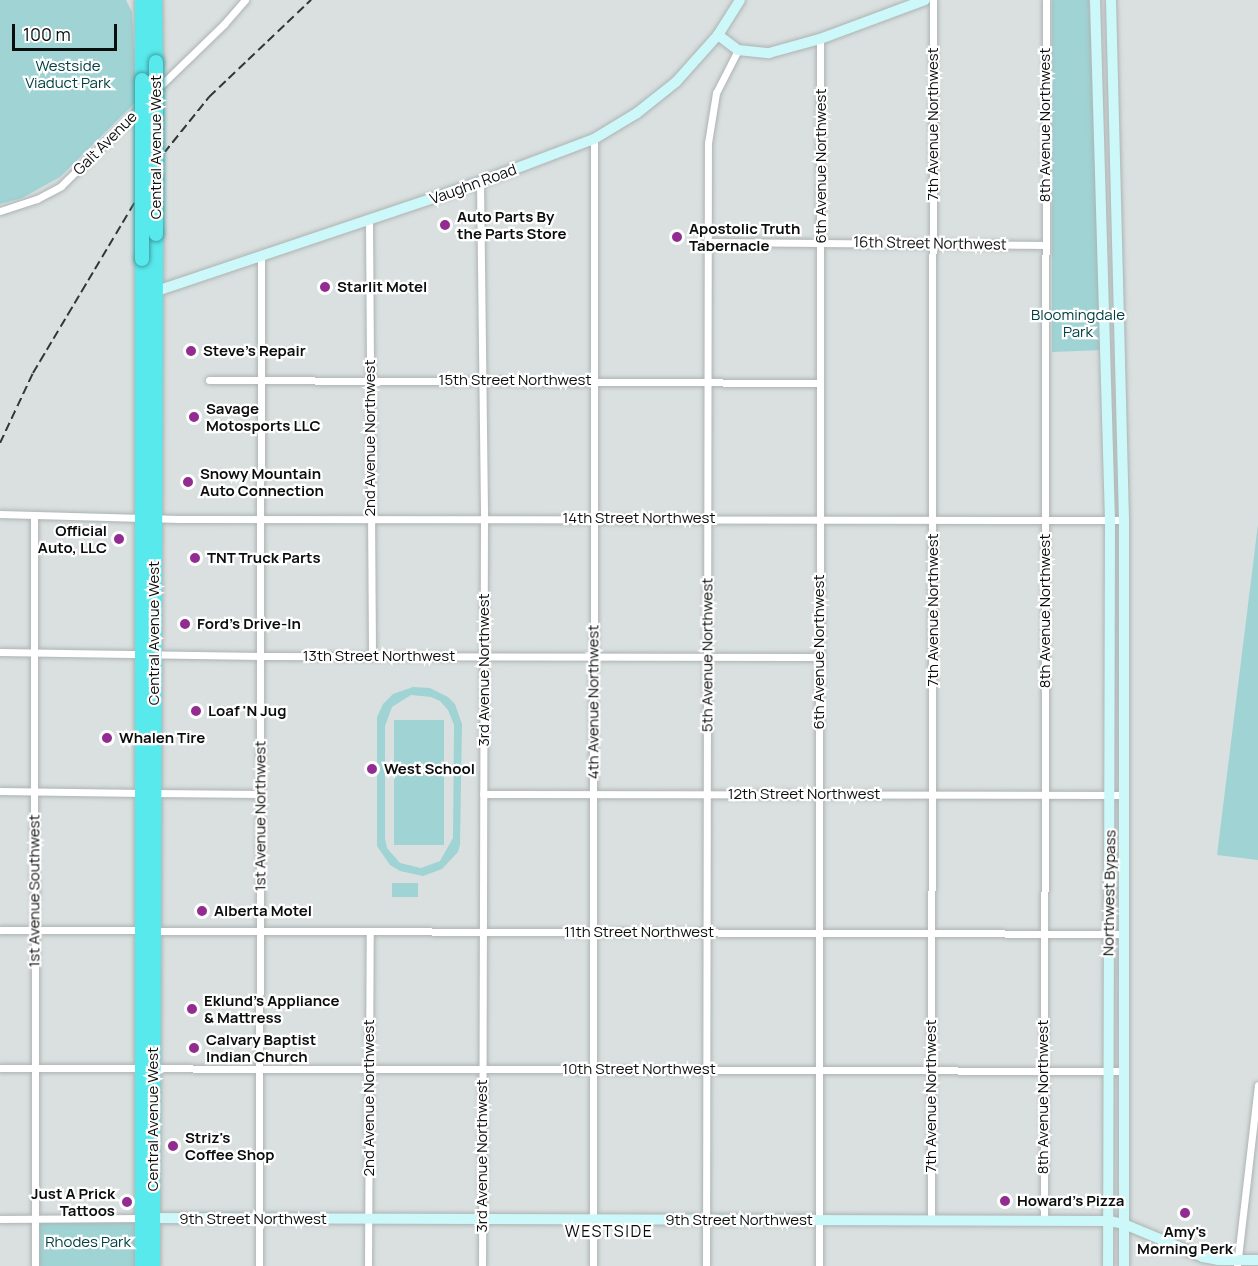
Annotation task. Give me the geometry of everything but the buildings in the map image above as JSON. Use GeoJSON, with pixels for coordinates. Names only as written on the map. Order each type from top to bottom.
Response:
{"type":"FeatureCollection","features":[{"type":"Feature","properties":{"kind":"highway"},"geometry":{"type":"LineString","coordinates":[[134,0],[142,21]]}},
{"type":"Feature","properties":{"kind":"highway","name":"Central Avenue West"},"geometry":{"type":"LineString","coordinates":[[141,0],[142,197],[145,257],[142,379],[148,519]]}},
{"type":"Feature","properties":{"kind":"highway","name":"Central Avenue West"},"geometry":{"type":"LineString","coordinates":[[153,1266],[148,1219],[147,793],[148,519],[157,291],[155,0]]}},
{"type":"Feature","properties":{"kind":"highway"},"geometry":{"type":"LineString","coordinates":[[155,43],[163,0]]}},
{"type":"Feature","properties":{"kind":"highway"},"geometry":{"type":"LineString","coordinates":[[142,379],[149,306],[152,296],[157,291],[150,279],[145,257]]}},
{"type":"Feature","properties":{"kind":"highway","name":"Central Avenue West"},"geometry":{"type":"LineString","coordinates":[[142,1266],[148,1219]]}},
{"type":"Feature","properties":{"kind":"main road","name":"Vaughn Road"},"geometry":{"type":"LineString","coordinates":[[157,291],[369,221],[594,139],[637,113],[676,82],[718,35],[741,0]]}},
{"type":"Feature","properties":{"kind":"main road"},"geometry":{"type":"LineString","coordinates":[[718,35],[738,50],[769,53],[820,39],[925,0]]}},
{"type":"Feature","properties":{"kind":"main road","name":"Northwest Bypass"},"geometry":{"type":"LineString","coordinates":[[1095,0],[1110,519],[1108,1266]]}},
{"type":"Feature","properties":{"kind":"main road","name":"Northwest Bypass"},"geometry":{"type":"LineString","coordinates":[[1111,0],[1124,520],[1124,1266]]}},
{"type":"Feature","properties":{"kind":"main road","name":"9th Street Northwest"},"geometry":{"type":"LineString","coordinates":[[148,1219],[1109,1221],[1124,1224],[1203,1257],[1237,1263],[1258,1260]]}},
{"type":"Feature","properties":{"kind":"street","name":"Galt Avenue"},"geometry":{"type":"LineString","coordinates":[[0,211],[37,199],[61,186],[224,24],[245,0]]}},
{"type":"Feature","properties":{"kind":"street","name":"7th Avenue Northwest"},"geometry":{"type":"LineString","coordinates":[[931,1220],[933,0]]}},
{"type":"Feature","properties":{"kind":"street","name":"8th Avenue Northwest"},"geometry":{"type":"LineString","coordinates":[[1044,1221],[1046,0]]}},
{"type":"Feature","properties":{"kind":"street","name":"6th Avenue Northwest"},"geometry":{"type":"LineString","coordinates":[[819,1266],[820,39]]}},
{"type":"Feature","properties":{"kind":"street","name":"5th Avenue Northwest"},"geometry":{"type":"LineString","coordinates":[[706,1266],[708,142],[716,93],[738,50]]}},
{"type":"Feature","properties":{"kind":"street","name":"4th Avenue Northwest"},"geometry":{"type":"LineString","coordinates":[[593,1266],[594,139]]}},
{"type":"Feature","properties":{"kind":"street","name":"3rd Avenue Northwest"},"geometry":{"type":"LineString","coordinates":[[480,182],[484,518],[482,1266]]}},
{"type":"Feature","properties":{"kind":"street","name":"2nd Avenue Northwest"},"geometry":{"type":"LineString","coordinates":[[369,221],[372,656]]}},
{"type":"Feature","properties":{"kind":"street","name":"16th Street Northwest"},"geometry":{"type":"LineString","coordinates":[[708,242],[1045,245]]}},
{"type":"Feature","properties":{"kind":"street","name":"1st Avenue Northwest"},"geometry":{"type":"LineString","coordinates":[[259,1266],[261,258]]}},
{"type":"Feature","properties":{"kind":"street","name":"15th Street Northwest"},"geometry":{"type":"LineString","coordinates":[[209,380],[594,380],[820,383]]}},
{"type":"Feature","properties":{"kind":"street","name":"14th Street Northwest"},"geometry":{"type":"LineString","coordinates":[[0,514],[148,519],[1124,520]]}},
{"type":"Feature","properties":{"kind":"street","name":"1st Avenue Southwest"},"geometry":{"type":"LineString","coordinates":[[34,515],[35,1266]]}},
{"type":"Feature","properties":{"kind":"street","name":"13th Street Northwest"},"geometry":{"type":"LineString","coordinates":[[0,652],[260,656],[819,657]]}},
{"type":"Feature","properties":{"kind":"street"},"geometry":{"type":"LineString","coordinates":[[0,791],[260,794]]}},
{"type":"Feature","properties":{"kind":"street","name":"12th Street Northwest"},"geometry":{"type":"LineString","coordinates":[[483,795],[1124,795]]}},
{"type":"Feature","properties":{"kind":"street","name":"11th Street Northwest"},"geometry":{"type":"LineString","coordinates":[[0,930],[1125,934]]}},
{"type":"Feature","properties":{"kind":"street","name":"2nd Avenue Northwest"},"geometry":{"type":"LineString","coordinates":[[368,1266],[370,931]]}},
{"type":"Feature","properties":{"kind":"street","name":"10th Street Northwest"},"geometry":{"type":"LineString","coordinates":[[0,1068],[1125,1071]]}},
{"type":"Feature","properties":{"kind":"street"},"geometry":{"type":"LineString","coordinates":[[1237,1263],[1258,1084]]}},
{"type":"Feature","properties":{"kind":"street"},"geometry":{"type":"LineString","coordinates":[[0,1219],[148,1219]]}},
{"type":"Feature","properties":{"kind":"green space","name":"Westside Viaduct Park"},"geometry":{"type":"Polygon","coordinates":[[[0,0],[126,0],[132,12],[137,101],[60,177],[22,198],[0,204],[0,0]]]}},
{"type":"Feature","properties":{"kind":"green space","name":"Bloomingdale Park"},"geometry":{"type":"Polygon","coordinates":[[[1052,0],[1089,0],[1105,350],[1052,352],[1052,0]]]}},
{"type":"Feature","properties":{"kind":"green space"},"geometry":{"type":"Polygon","coordinates":[[[1258,524],[1258,860],[1217,855],[1258,524]]]}},
{"type":"Feature","properties":{"kind":"green space"},"geometry":{"type":"Polygon","coordinates":[[[413,687],[430,688],[448,697],[455,704],[462,724],[460,845],[458,852],[442,869],[423,876],[400,871],[390,865],[377,846],[377,717],[383,704],[393,694],[413,687]],[[411,695],[392,707],[385,726],[385,839],[387,848],[400,863],[421,868],[440,861],[453,838],[454,725],[448,710],[440,701],[431,697],[411,695]]]}},
{"type":"Feature","properties":{"kind":"green space"},"geometry":{"type":"Polygon","coordinates":[[[394,720],[444,720],[444,845],[394,845],[394,720]]]}},
{"type":"Feature","properties":{"kind":"green space"},"geometry":{"type":"Polygon","coordinates":[[[392,883],[418,883],[418,897],[392,897],[392,883]]]}},
{"type":"Feature","properties":{"kind":"green space","name":"Rhodes Park"},"geometry":{"type":"Polygon","coordinates":[[[35,1218],[142,1218],[142,1266],[35,1266],[35,1218]]]}},
{"type":"Feature","properties":{"kind":"railway"},"geometry":{"type":"LineString","coordinates":[[0,443],[33,373],[164,153],[209,97],[311,0]]}},
{"type":"Feature","properties":{"kind":"place","name":"Auto Parts By the Parts Store"},"geometry":{"type":"Point","coordinates":[445,225]}},
{"type":"Feature","properties":{"kind":"place","name":"Apostolic Truth Tabernacle"},"geometry":{"type":"Point","coordinates":[677,237]}},
{"type":"Feature","properties":{"kind":"place","name":"Starlit Motel"},"geometry":{"type":"Point","coordinates":[325,287]}},
{"type":"Feature","properties":{"kind":"place","name":"Steve's Repair"},"geometry":{"type":"Point","coordinates":[191,351]}},
{"type":"Feature","properties":{"kind":"place","name":"Savage Motosports LLC"},"geometry":{"type":"Point","coordinates":[194,417]}},
{"type":"Feature","properties":{"kind":"place","name":"Snowy Mountain Auto Connection"},"geometry":{"type":"Point","coordinates":[188,482]}},
{"type":"Feature","properties":{"kind":"place","name":"Official Auto, LLC"},"geometry":{"type":"Point","coordinates":[119,539]}},
{"type":"Feature","properties":{"kind":"place","name":"TNT Truck Parts"},"geometry":{"type":"Point","coordinates":[195,558]}},
{"type":"Feature","properties":{"kind":"place","name":"Ford's Drive-In"},"geometry":{"type":"Point","coordinates":[185,624]}},
{"type":"Feature","properties":{"kind":"place","name":"Loaf 'N Jug"},"geometry":{"type":"Point","coordinates":[196,711]}},
{"type":"Feature","properties":{"kind":"place","name":"Whalen Tire"},"geometry":{"type":"Point","coordinates":[107,738]}},
{"type":"Feature","properties":{"kind":"place","name":"West School"},"geometry":{"type":"Point","coordinates":[372,769]}},
{"type":"Feature","properties":{"kind":"place","name":"Alberta Motel"},"geometry":{"type":"Point","coordinates":[202,911]}},
{"type":"Feature","properties":{"kind":"place","name":"Eklund's Appliance & Mattress"},"geometry":{"type":"Point","coordinates":[192,1009]}},
{"type":"Feature","properties":{"kind":"place","name":"Calvary Baptist Indian Church"},"geometry":{"type":"Point","coordinates":[194,1048]}},
{"type":"Feature","properties":{"kind":"place","name":"Striz's Coffee Shop"},"geometry":{"type":"Point","coordinates":[173,1146]}},
{"type":"Feature","properties":{"kind":"place","name":"Howard's Pizza"},"geometry":{"type":"Point","coordinates":[1005,1201]}},
{"type":"Feature","properties":{"kind":"place","name":"Just A Prick Tattoos"},"geometry":{"type":"Point","coordinates":[127,1202]}},
{"type":"Feature","properties":{"kind":"place","name":"Amy's Morning Perk"},"geometry":{"type":"Point","coordinates":[1185,1213]}},
{"type":"Feature","properties":{"kind":"district","name":"WESTSIDE"},"geometry":{"type":"Point","coordinates":[609,1231]}}]}
